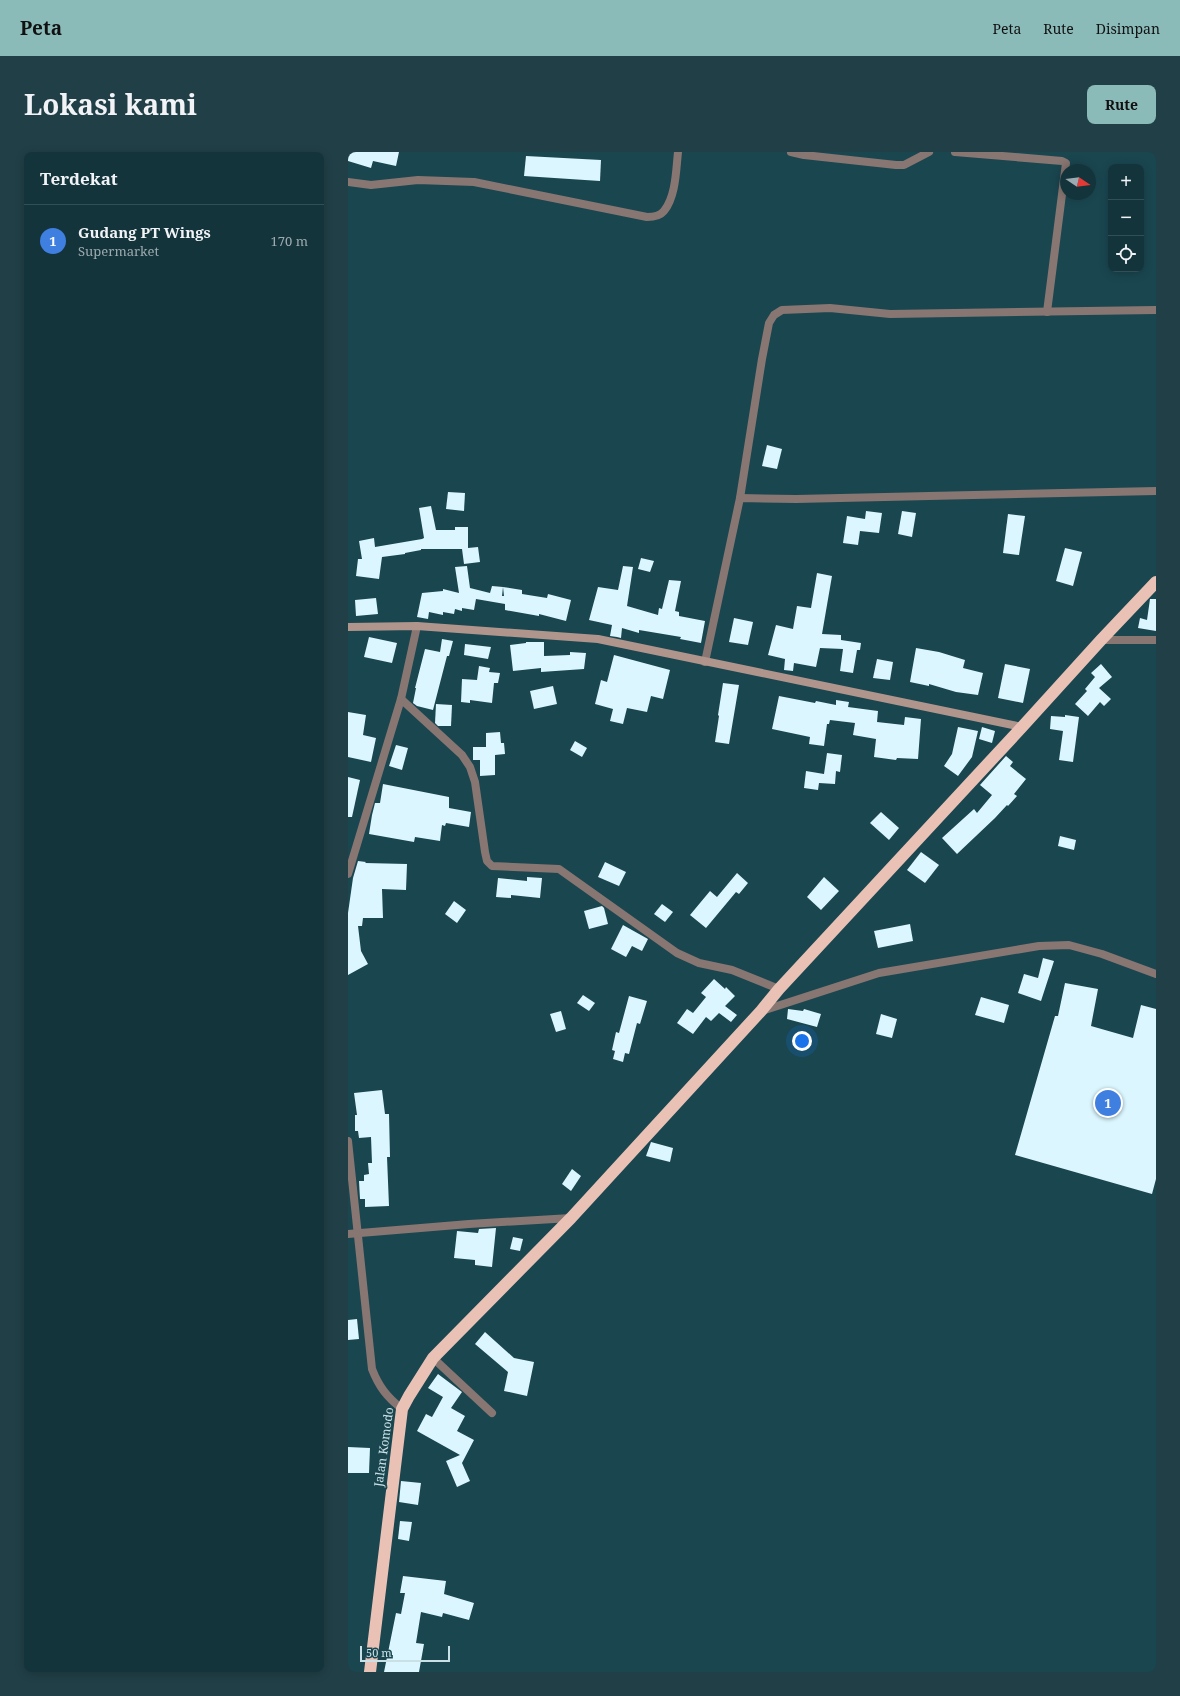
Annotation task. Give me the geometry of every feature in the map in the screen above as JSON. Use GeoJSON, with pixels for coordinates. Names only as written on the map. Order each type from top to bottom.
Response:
{"type":"FeatureCollection","features":[{"type":"Feature","properties":{"kind":"highway","name":"Jalan Komodo"},"geometry":{"type":"LineString","coordinates":[[370,1672],[402,1409],[433,1358],[571,1218],[761,1011],[779,989],[1156,582]]}},
{"type":"Feature","properties":{"kind":"street"},"geometry":{"type":"LineString","coordinates":[[348,182],[371,184],[418,180],[474,182],[647,217],[655,217],[664,212],[671,197],[678,152]]}},
{"type":"Feature","properties":{"kind":"street"},"geometry":{"type":"LineString","coordinates":[[791,152],[804,156],[896,165],[904,165],[929,152]]}},
{"type":"Feature","properties":{"kind":"street"},"geometry":{"type":"LineString","coordinates":[[955,152],[1062,161],[1066,163],[1048,312]]}},
{"type":"Feature","properties":{"kind":"street"},"geometry":{"type":"LineString","coordinates":[[706,662],[740,498],[769,323],[774,315],[782,310],[830,308],[890,314],[1156,310]]}},
{"type":"Feature","properties":{"kind":"street"},"geometry":{"type":"LineString","coordinates":[[740,498],[796,499],[1156,491]]}},
{"type":"Feature","properties":{"kind":"street"},"geometry":{"type":"LineString","coordinates":[[348,874],[401,699],[417,626]]}},
{"type":"Feature","properties":{"kind":"street"},"geometry":{"type":"LineString","coordinates":[[348,628],[417,626],[598,639],[1022,728]]}},
{"type":"Feature","properties":{"kind":"street"},"geometry":{"type":"LineString","coordinates":[[1101,640],[1156,640]]}},
{"type":"Feature","properties":{"kind":"street"},"geometry":{"type":"LineString","coordinates":[[401,699],[462,755],[470,767],[475,782],[485,852],[487,860],[492,866],[559,869],[677,953],[699,963],[732,970],[779,989]]}},
{"type":"Feature","properties":{"kind":"street"},"geometry":{"type":"LineString","coordinates":[[761,1011],[879,973],[1040,946],[1069,945],[1102,954],[1156,974]]}},
{"type":"Feature","properties":{"kind":"street"},"geometry":{"type":"LineString","coordinates":[[348,1141],[372,1369],[380,1388],[388,1398],[402,1409]]}},
{"type":"Feature","properties":{"kind":"street"},"geometry":{"type":"LineString","coordinates":[[348,1234],[469,1224],[571,1218]]}},
{"type":"Feature","properties":{"kind":"street"},"geometry":{"type":"LineString","coordinates":[[433,1358],[492,1413]]}},
{"type":"Feature","properties":{"kind":"building"},"geometry":{"type":"Polygon","coordinates":[[[348,152],[399,152],[396,166],[373,161],[371,168],[348,161],[348,152]]]}},
{"type":"Feature","properties":{"kind":"building"},"geometry":{"type":"Polygon","coordinates":[[[526,156],[601,160],[600,181],[524,176],[526,156]]]}},
{"type":"Feature","properties":{"kind":"building"},"geometry":{"type":"Polygon","coordinates":[[[767,445],[782,449],[777,469],[762,466],[767,445]]]}},
{"type":"Feature","properties":{"kind":"building"},"geometry":{"type":"Polygon","coordinates":[[[448,492],[465,493],[464,511],[446,509],[448,492]]]}},
{"type":"Feature","properties":{"kind":"building"},"geometry":{"type":"Polygon","coordinates":[[[431,506],[436,530],[455,530],[455,527],[468,527],[468,548],[478,547],[480,562],[464,564],[462,549],[421,549],[405,554],[382,557],[379,579],[356,576],[358,559],[362,559],[359,541],[374,538],[375,547],[422,539],[424,538],[419,508],[431,506]]]}},
{"type":"Feature","properties":{"kind":"building"},"geometry":{"type":"Polygon","coordinates":[[[866,511],[882,513],[879,533],[860,531],[858,545],[843,543],[847,516],[865,519],[866,511]]]}},
{"type":"Feature","properties":{"kind":"building"},"geometry":{"type":"Polygon","coordinates":[[[902,511],[916,513],[912,537],[898,534],[902,511]]]}},
{"type":"Feature","properties":{"kind":"building"},"geometry":{"type":"Polygon","coordinates":[[[1008,514],[1025,516],[1019,555],[1003,553],[1008,514]]]}},
{"type":"Feature","properties":{"kind":"building"},"geometry":{"type":"Polygon","coordinates":[[[1065,548],[1082,552],[1073,586],[1056,581],[1065,548]]]}},
{"type":"Feature","properties":{"kind":"building"},"geometry":{"type":"Polygon","coordinates":[[[641,558],[654,561],[650,572],[638,569],[641,558]]]}},
{"type":"Feature","properties":{"kind":"building"},"geometry":{"type":"Polygon","coordinates":[[[467,566],[470,588],[490,593],[492,586],[503,587],[522,590],[522,594],[547,598],[548,594],[571,600],[566,621],[539,614],[539,616],[505,610],[505,604],[476,599],[474,610],[462,608],[462,611],[455,609],[454,614],[443,612],[443,615],[429,612],[428,619],[417,617],[422,593],[443,591],[443,589],[459,593],[455,567],[467,566]]]}},
{"type":"Feature","properties":{"kind":"building"},"geometry":{"type":"Polygon","coordinates":[[[623,566],[633,567],[627,606],[658,615],[659,608],[662,609],[669,580],[681,581],[675,611],[679,612],[679,616],[705,621],[701,643],[680,639],[681,637],[639,630],[639,633],[622,628],[621,638],[610,636],[612,625],[589,620],[598,587],[618,590],[623,566]]]}},
{"type":"Feature","properties":{"kind":"building"},"geometry":{"type":"Polygon","coordinates":[[[817,573],[832,576],[822,634],[841,635],[841,640],[861,643],[860,650],[857,650],[853,673],[840,671],[843,649],[820,648],[816,667],[794,663],[793,671],[784,670],[785,659],[768,655],[776,625],[793,629],[797,606],[811,608],[817,573]]]}},
{"type":"Feature","properties":{"kind":"building"},"geometry":{"type":"Polygon","coordinates":[[[376,598],[378,614],[356,616],[355,600],[376,598]]]}},
{"type":"Feature","properties":{"kind":"building"},"geometry":{"type":"Polygon","coordinates":[[[1150,599],[1156,599],[1156,631],[1138,628],[1140,618],[1147,620],[1150,599]]]}},
{"type":"Feature","properties":{"kind":"building"},"geometry":{"type":"Polygon","coordinates":[[[734,618],[753,622],[748,645],[729,642],[734,618]]]}},
{"type":"Feature","properties":{"kind":"building"},"geometry":{"type":"Polygon","coordinates":[[[369,637],[397,643],[392,663],[364,657],[369,637]]]}},
{"type":"Feature","properties":{"kind":"building"},"geometry":{"type":"Polygon","coordinates":[[[442,639],[453,641],[449,656],[447,656],[433,710],[417,706],[413,703],[415,688],[425,649],[440,652],[442,639]]]}},
{"type":"Feature","properties":{"kind":"building"},"geometry":{"type":"Polygon","coordinates":[[[526,642],[544,642],[544,656],[570,655],[570,652],[586,653],[584,669],[541,672],[541,668],[513,671],[510,645],[526,642]]]}},
{"type":"Feature","properties":{"kind":"building"},"geometry":{"type":"Polygon","coordinates":[[[465,644],[491,647],[488,659],[464,655],[465,644]]]}},
{"type":"Feature","properties":{"kind":"building"},"geometry":{"type":"Polygon","coordinates":[[[916,648],[939,652],[965,660],[963,668],[983,673],[978,695],[956,692],[929,684],[929,686],[910,682],[916,648]]]}},
{"type":"Feature","properties":{"kind":"building"},"geometry":{"type":"Polygon","coordinates":[[[614,655],[670,670],[663,699],[651,696],[647,712],[627,708],[623,724],[610,721],[613,709],[595,704],[601,680],[607,682],[614,655]]]}},
{"type":"Feature","properties":{"kind":"building"},"geometry":{"type":"Polygon","coordinates":[[[877,659],[893,662],[890,680],[873,678],[877,659]]]}},
{"type":"Feature","properties":{"kind":"building"},"geometry":{"type":"Polygon","coordinates":[[[1005,664],[1030,669],[1023,703],[998,698],[1005,664]]]}},
{"type":"Feature","properties":{"kind":"building"},"geometry":{"type":"Polygon","coordinates":[[[1101,664],[1112,677],[1099,688],[1111,699],[1104,706],[1100,702],[1088,716],[1075,704],[1087,691],[1085,689],[1095,677],[1091,673],[1101,664]]]}},
{"type":"Feature","properties":{"kind":"building"},"geometry":{"type":"Polygon","coordinates":[[[479,666],[490,668],[489,672],[500,673],[498,683],[494,683],[492,703],[470,700],[470,703],[461,702],[462,679],[477,680],[479,666]]]}},
{"type":"Feature","properties":{"kind":"building"},"geometry":{"type":"Polygon","coordinates":[[[723,683],[739,685],[729,744],[715,742],[723,683]]]}},
{"type":"Feature","properties":{"kind":"building"},"geometry":{"type":"Polygon","coordinates":[[[553,686],[557,704],[534,709],[530,691],[553,686]]]}},
{"type":"Feature","properties":{"kind":"building"},"geometry":{"type":"Polygon","coordinates":[[[779,696],[815,703],[816,701],[836,705],[836,700],[849,702],[848,707],[878,711],[877,722],[904,725],[905,717],[921,719],[918,759],[897,758],[896,760],[874,757],[876,739],[853,735],[855,723],[830,720],[829,724],[827,724],[824,746],[809,744],[810,737],[772,729],[779,696]]]}},
{"type":"Feature","properties":{"kind":"building"},"geometry":{"type":"Polygon","coordinates":[[[436,704],[452,705],[451,726],[438,726],[435,723],[436,704]]]}},
{"type":"Feature","properties":{"kind":"building"},"geometry":{"type":"Polygon","coordinates":[[[348,712],[366,715],[363,735],[376,738],[371,762],[348,757],[348,712]]]}},
{"type":"Feature","properties":{"kind":"building"},"geometry":{"type":"Polygon","coordinates":[[[1065,715],[1079,717],[1073,762],[1059,760],[1063,731],[1050,729],[1051,716],[1065,717],[1065,715]]]}},
{"type":"Feature","properties":{"kind":"building"},"geometry":{"type":"Polygon","coordinates":[[[958,727],[978,731],[972,757],[958,776],[944,766],[952,754],[958,727]]]}},
{"type":"Feature","properties":{"kind":"building"},"geometry":{"type":"Polygon","coordinates":[[[982,727],[995,731],[992,743],[979,739],[982,727]]]}},
{"type":"Feature","properties":{"kind":"building"},"geometry":{"type":"Polygon","coordinates":[[[500,732],[501,743],[504,743],[505,754],[495,755],[495,775],[480,776],[480,760],[473,760],[473,747],[486,747],[486,733],[500,732]]]}},
{"type":"Feature","properties":{"kind":"building"},"geometry":{"type":"Polygon","coordinates":[[[575,741],[587,748],[582,757],[570,750],[575,741]]]}},
{"type":"Feature","properties":{"kind":"building"},"geometry":{"type":"Polygon","coordinates":[[[396,745],[408,748],[402,770],[389,766],[396,745]]]}},
{"type":"Feature","properties":{"kind":"building"},"geometry":{"type":"Polygon","coordinates":[[[827,753],[842,755],[840,772],[836,771],[835,784],[819,783],[818,790],[804,788],[806,771],[824,774],[827,753]]]}},
{"type":"Feature","properties":{"kind":"building"},"geometry":{"type":"Polygon","coordinates":[[[1006,756],[1013,762],[1010,766],[1026,779],[1014,794],[1017,796],[1008,806],[1007,805],[957,854],[942,838],[974,809],[977,813],[992,795],[980,785],[1006,756]]]}},
{"type":"Feature","properties":{"kind":"building"},"geometry":{"type":"Polygon","coordinates":[[[348,777],[360,780],[352,817],[348,817],[348,777]]]}},
{"type":"Feature","properties":{"kind":"building"},"geometry":{"type":"Polygon","coordinates":[[[383,784],[449,797],[449,808],[471,812],[469,827],[446,823],[445,826],[442,825],[440,841],[415,837],[414,842],[369,834],[375,803],[380,803],[383,784]]]}},
{"type":"Feature","properties":{"kind":"building"},"geometry":{"type":"Polygon","coordinates":[[[881,812],[899,828],[889,840],[870,823],[881,812]]]}},
{"type":"Feature","properties":{"kind":"building"},"geometry":{"type":"Polygon","coordinates":[[[1060,836],[1076,840],[1074,850],[1058,846],[1060,836]]]}},
{"type":"Feature","properties":{"kind":"building"},"geometry":{"type":"Polygon","coordinates":[[[921,852],[939,865],[925,883],[907,870],[921,852]]]}},
{"type":"Feature","properties":{"kind":"building"},"geometry":{"type":"Polygon","coordinates":[[[358,861],[366,862],[365,863],[407,864],[406,890],[382,889],[383,918],[363,918],[362,926],[358,926],[361,951],[368,964],[348,975],[348,913],[353,878],[358,861]]]}},
{"type":"Feature","properties":{"kind":"building"},"geometry":{"type":"Polygon","coordinates":[[[605,862],[626,872],[619,886],[598,877],[605,862]]]}},
{"type":"Feature","properties":{"kind":"building"},"geometry":{"type":"Polygon","coordinates":[[[737,873],[748,883],[739,894],[736,892],[706,928],[690,915],[710,891],[717,897],[737,873]]]}},
{"type":"Feature","properties":{"kind":"building"},"geometry":{"type":"Polygon","coordinates":[[[527,877],[542,878],[540,898],[511,895],[511,898],[496,897],[498,878],[527,881],[527,877]]]}},
{"type":"Feature","properties":{"kind":"building"},"geometry":{"type":"Polygon","coordinates":[[[824,877],[839,891],[821,910],[807,897],[824,877]]]}},
{"type":"Feature","properties":{"kind":"building"},"geometry":{"type":"Polygon","coordinates":[[[454,901],[466,910],[457,923],[445,914],[454,901]]]}},
{"type":"Feature","properties":{"kind":"building"},"geometry":{"type":"Polygon","coordinates":[[[662,904],[673,912],[665,922],[654,914],[662,904]]]}},
{"type":"Feature","properties":{"kind":"building"},"geometry":{"type":"Polygon","coordinates":[[[602,906],[604,908],[608,924],[589,929],[584,911],[602,906]]]}},
{"type":"Feature","properties":{"kind":"building"},"geometry":{"type":"Polygon","coordinates":[[[910,924],[913,941],[878,948],[874,931],[910,924]]]}},
{"type":"Feature","properties":{"kind":"building"},"geometry":{"type":"Polygon","coordinates":[[[623,925],[648,939],[642,951],[632,946],[626,957],[611,949],[623,925]]]}},
{"type":"Feature","properties":{"kind":"building"},"geometry":{"type":"Polygon","coordinates":[[[1043,958],[1054,961],[1041,1001],[1018,993],[1024,974],[1038,978],[1043,958]]]}},
{"type":"Feature","properties":{"kind":"building"},"geometry":{"type":"Polygon","coordinates":[[[714,979],[725,989],[726,987],[735,996],[725,1006],[737,1015],[731,1022],[719,1013],[711,1021],[706,1017],[693,1034],[677,1023],[687,1009],[693,1013],[706,997],[701,993],[714,979]]]}},
{"type":"Feature","properties":{"kind":"building"},"geometry":{"type":"Polygon","coordinates":[[[1065,983],[1098,989],[1091,1026],[1133,1038],[1141,1005],[1156,1009],[1156,1179],[1152,1194],[1015,1155],[1055,1016],[1058,1016],[1065,983]]]}},
{"type":"Feature","properties":{"kind":"building"},"geometry":{"type":"Polygon","coordinates":[[[583,995],[595,1003],[589,1011],[577,1003],[583,995]]]}},
{"type":"Feature","properties":{"kind":"building"},"geometry":{"type":"Polygon","coordinates":[[[629,996],[647,1001],[640,1024],[637,1023],[629,1054],[625,1053],[623,1062],[613,1059],[615,1051],[612,1050],[616,1032],[619,1033],[629,996]]]}},
{"type":"Feature","properties":{"kind":"building"},"geometry":{"type":"Polygon","coordinates":[[[981,997],[1009,1005],[1004,1023],[975,1015],[981,997]]]}},
{"type":"Feature","properties":{"kind":"building"},"geometry":{"type":"Polygon","coordinates":[[[788,1009],[803,1011],[804,1009],[821,1014],[817,1027],[787,1019],[788,1009]]]}},
{"type":"Feature","properties":{"kind":"building"},"geometry":{"type":"Polygon","coordinates":[[[561,1011],[566,1029],[556,1032],[550,1014],[561,1011]]]}},
{"type":"Feature","properties":{"kind":"building"},"geometry":{"type":"Polygon","coordinates":[[[881,1014],[897,1019],[892,1038],[876,1034],[881,1014]]]}},
{"type":"Feature","properties":{"kind":"building"},"geometry":{"type":"Polygon","coordinates":[[[382,1090],[385,1114],[389,1114],[390,1157],[387,1157],[389,1206],[365,1207],[365,1199],[360,1199],[359,1181],[364,1181],[364,1175],[369,1174],[368,1163],[372,1163],[371,1137],[359,1138],[358,1131],[355,1131],[355,1115],[357,1115],[354,1093],[382,1090]]]}},
{"type":"Feature","properties":{"kind":"building"},"geometry":{"type":"Polygon","coordinates":[[[651,1142],[673,1148],[670,1162],[646,1156],[651,1142]]]}},
{"type":"Feature","properties":{"kind":"building"},"geometry":{"type":"Polygon","coordinates":[[[572,1169],[581,1176],[571,1191],[562,1184],[572,1169]]]}},
{"type":"Feature","properties":{"kind":"building"},"geometry":{"type":"Polygon","coordinates":[[[496,1228],[492,1267],[475,1265],[475,1260],[454,1258],[457,1231],[478,1233],[479,1229],[496,1228]]]}},
{"type":"Feature","properties":{"kind":"building"},"geometry":{"type":"Polygon","coordinates":[[[513,1237],[523,1239],[520,1251],[510,1249],[513,1237]]]}},
{"type":"Feature","properties":{"kind":"building"},"geometry":{"type":"Polygon","coordinates":[[[357,1319],[359,1339],[348,1340],[348,1320],[357,1319]]]}},
{"type":"Feature","properties":{"kind":"building"},"geometry":{"type":"Polygon","coordinates":[[[485,1332],[514,1358],[534,1362],[527,1396],[504,1391],[508,1372],[475,1344],[485,1332]]]}},
{"type":"Feature","properties":{"kind":"building"},"geometry":{"type":"Polygon","coordinates":[[[438,1374],[462,1392],[451,1408],[465,1416],[457,1431],[474,1440],[462,1463],[470,1481],[457,1487],[446,1461],[460,1455],[417,1431],[426,1414],[432,1417],[443,1397],[428,1388],[438,1374]]]}},
{"type":"Feature","properties":{"kind":"building"},"geometry":{"type":"Polygon","coordinates":[[[348,1447],[370,1448],[369,1473],[348,1473],[348,1447]]]}},
{"type":"Feature","properties":{"kind":"building"},"geometry":{"type":"Polygon","coordinates":[[[401,1481],[421,1483],[418,1505],[399,1502],[401,1481]]]}},
{"type":"Feature","properties":{"kind":"building"},"geometry":{"type":"Polygon","coordinates":[[[400,1521],[412,1522],[409,1541],[398,1539],[400,1521]]]}},
{"type":"Feature","properties":{"kind":"building"},"geometry":{"type":"Polygon","coordinates":[[[403,1576],[446,1581],[444,1594],[474,1603],[469,1620],[443,1613],[442,1617],[421,1612],[416,1643],[424,1644],[419,1672],[384,1672],[396,1613],[401,1614],[405,1593],[400,1593],[403,1576]]]}},
{"type":"Feature","properties":{"kind":"place","name":"Gudang PT Wings"},"geometry":{"type":"Point","coordinates":[1108,1103]}}]}
